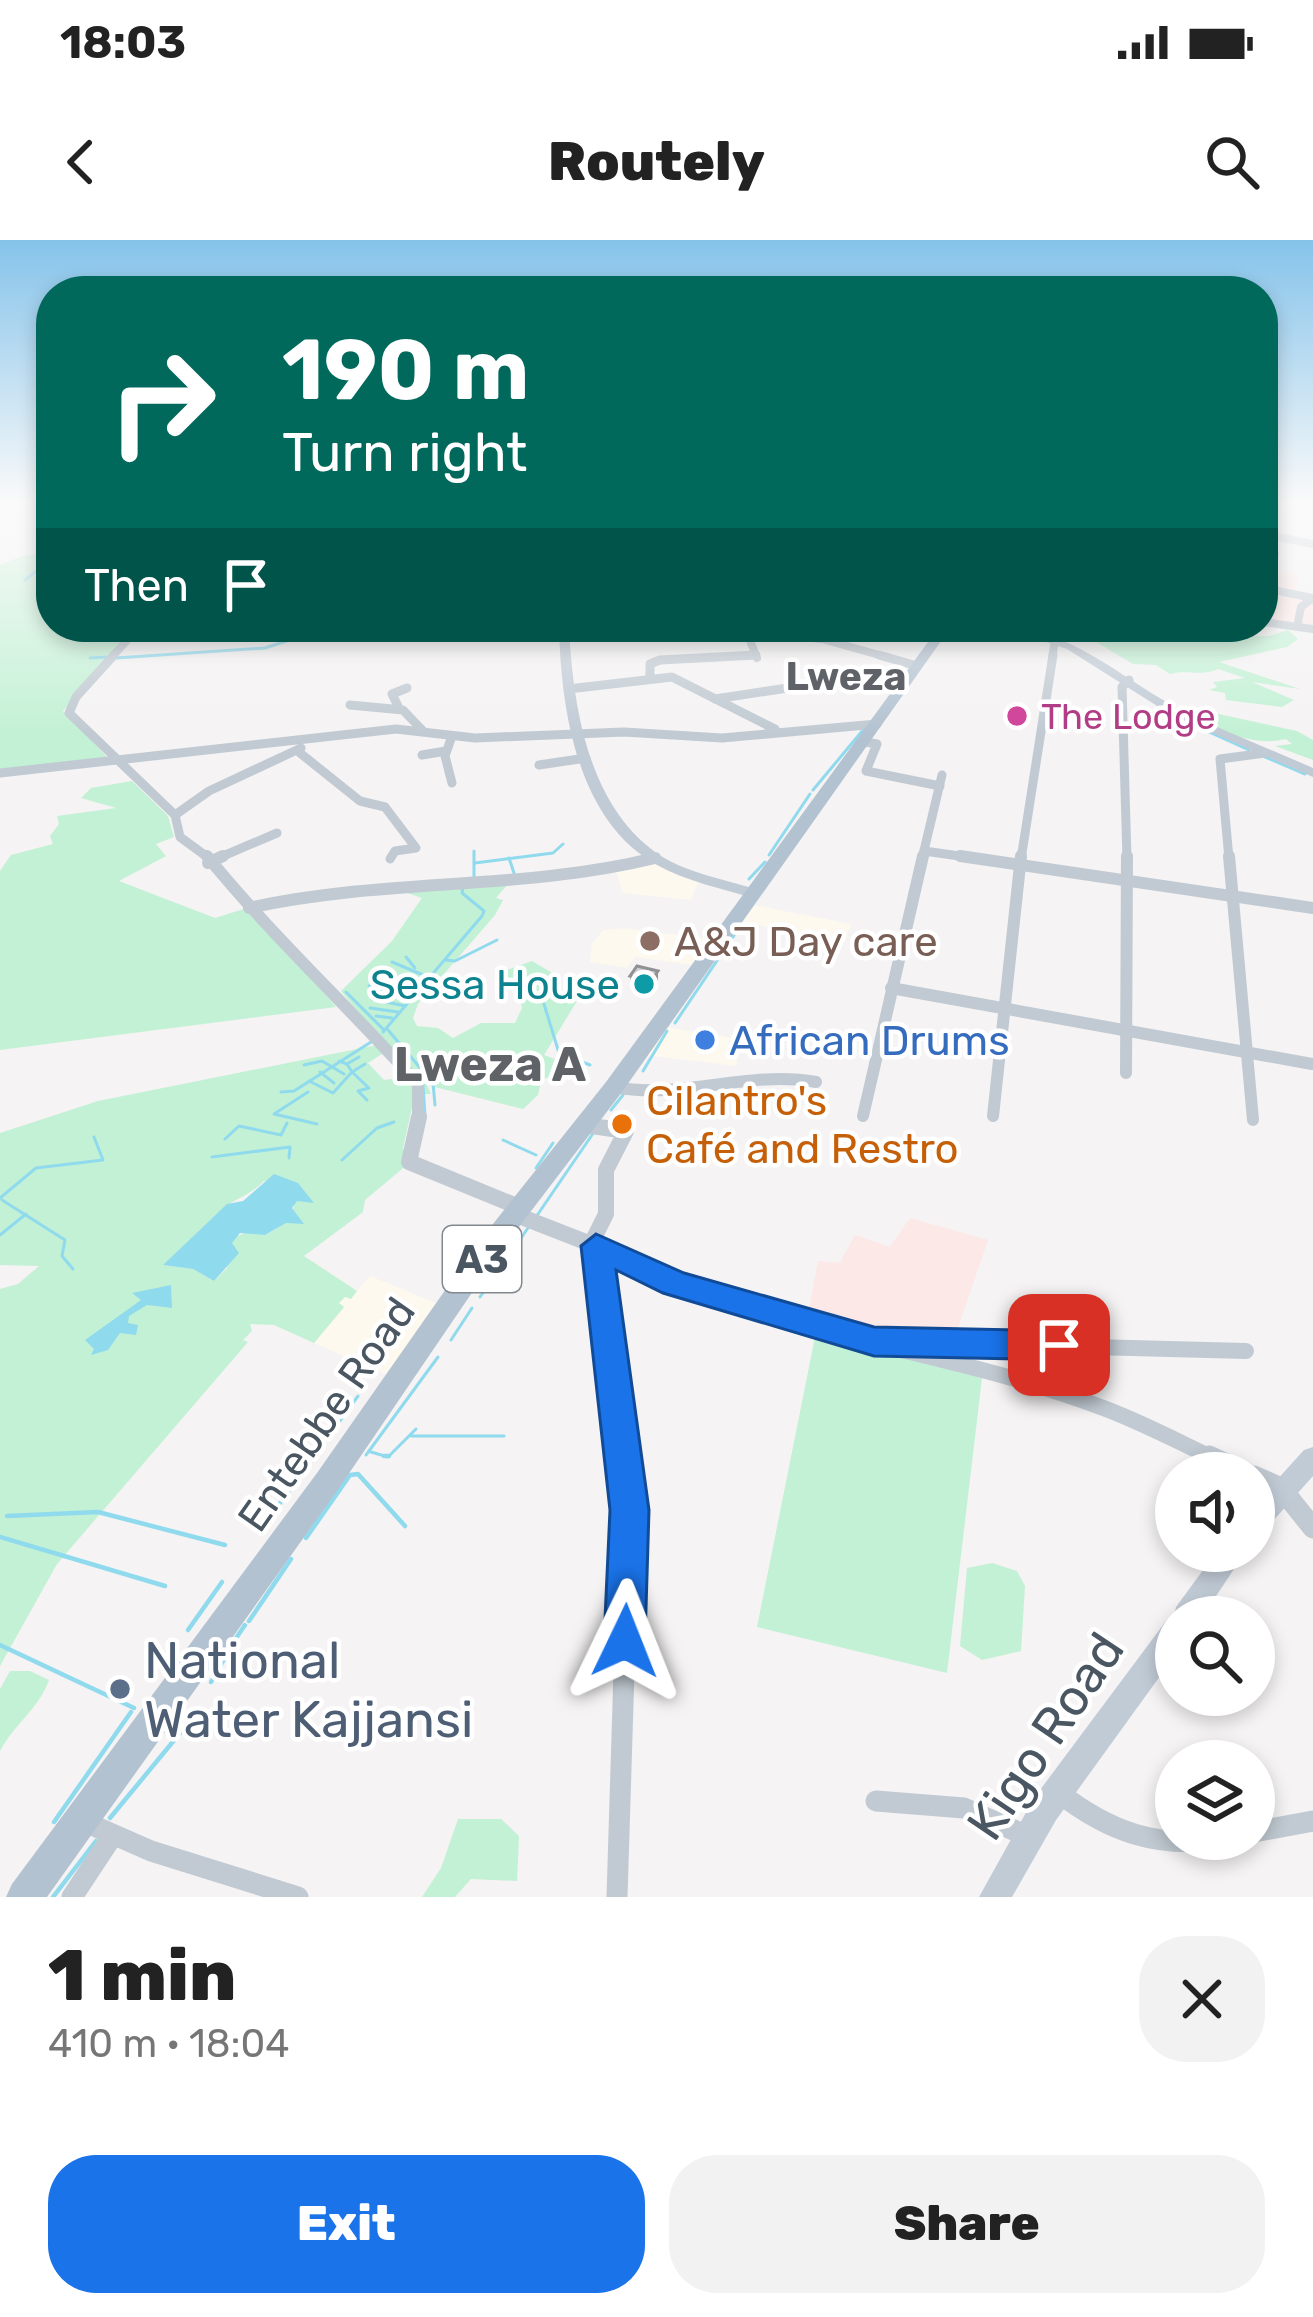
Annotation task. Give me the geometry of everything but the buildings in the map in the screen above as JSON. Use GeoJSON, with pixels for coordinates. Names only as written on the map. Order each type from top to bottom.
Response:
{"type":"FeatureCollection","features":[{"type":"Feature","properties":{"kind":"main road","name":"Entebbe Road"},"geometry":{"type":"LineString","coordinates":[[25,1897],[517,1210],[614,1087],[934,642]]}},
{"type":"Feature","properties":{"kind":"street"},"geometry":{"type":"LineString","coordinates":[[1278,591],[1313,598]]}},
{"type":"Feature","properties":{"kind":"street"},"geometry":{"type":"LineString","coordinates":[[1297,627],[1302,604],[1313,598]]}},
{"type":"Feature","properties":{"kind":"street"},"geometry":{"type":"LineString","coordinates":[[1302,612],[1313,616]]}},
{"type":"Feature","properties":{"kind":"street"},"geometry":{"type":"LineString","coordinates":[[1278,624],[1313,629]]}},
{"type":"Feature","properties":{"kind":"street"},"geometry":{"type":"LineString","coordinates":[[127,642],[68,709],[114,762],[175,815],[177,834],[206,855],[249,908],[326,982],[418,1084],[423,1104],[406,1147],[409,1162],[675,1284],[1104,1408],[1200,1452]]}},
{"type":"Feature","properties":{"kind":"street"},"geometry":{"type":"LineString","coordinates":[[565,642],[568,689],[578,733],[618,820],[655,858],[754,893]]}},
{"type":"Feature","properties":{"kind":"street"},"geometry":{"type":"LineString","coordinates":[[650,678],[650,664],[660,660],[757,659],[751,642]]}},
{"type":"Feature","properties":{"kind":"street"},"geometry":{"type":"LineString","coordinates":[[833,642],[917,666]]}},
{"type":"Feature","properties":{"kind":"street"},"geometry":{"type":"LineString","coordinates":[[992,1116],[1020,864],[1055,642]]}},
{"type":"Feature","properties":{"kind":"street"},"geometry":{"type":"LineString","coordinates":[[1059,642],[1177,713],[1313,773]]}},
{"type":"Feature","properties":{"kind":"street"},"geometry":{"type":"LineString","coordinates":[[568,689],[675,677],[775,729]]}},
{"type":"Feature","properties":{"kind":"street"},"geometry":{"type":"LineString","coordinates":[[1126,1073],[1127,749],[1122,687],[1129,680]]}},
{"type":"Feature","properties":{"kind":"street"},"geometry":{"type":"LineString","coordinates":[[394,707],[392,694],[407,688]]}},
{"type":"Feature","properties":{"kind":"street"},"geometry":{"type":"LineString","coordinates":[[715,699],[794,688]]}},
{"type":"Feature","properties":{"kind":"street"},"geometry":{"type":"LineString","coordinates":[[350,705],[394,707],[417,700]]}},
{"type":"Feature","properties":{"kind":"street"},"geometry":{"type":"LineString","coordinates":[[394,707],[417,717],[423,731]]}},
{"type":"Feature","properties":{"kind":"street"},"geometry":{"type":"LineString","coordinates":[[474,721],[475,738]]}},
{"type":"Feature","properties":{"kind":"street"},"geometry":{"type":"LineString","coordinates":[[175,815],[215,788],[302,748],[378,731],[475,738],[578,733],[722,738],[775,729],[871,733],[877,745],[866,771],[941,781],[863,1117]]}},
{"type":"Feature","properties":{"kind":"street"},"geometry":{"type":"LineString","coordinates":[[452,736],[446,751],[452,783]]}},
{"type":"Feature","properties":{"kind":"street"},"geometry":{"type":"LineString","coordinates":[[0,772],[114,762],[223,744],[302,748],[360,802],[385,807],[416,848],[395,851],[390,860]]}},
{"type":"Feature","properties":{"kind":"street"},"geometry":{"type":"LineString","coordinates":[[422,755],[446,751]]}},
{"type":"Feature","properties":{"kind":"street"},"geometry":{"type":"LineString","coordinates":[[1253,1120],[1220,758],[1265,753]]}},
{"type":"Feature","properties":{"kind":"street"},"geometry":{"type":"LineString","coordinates":[[539,765],[586,758]]}},
{"type":"Feature","properties":{"kind":"street"},"geometry":{"type":"LineString","coordinates":[[208,863],[277,833]]}},
{"type":"Feature","properties":{"kind":"street"},"geometry":{"type":"LineString","coordinates":[[924,850],[1313,908]]}},
{"type":"Feature","properties":{"kind":"street"},"geometry":{"type":"LineString","coordinates":[[249,908],[319,893],[552,875],[655,858]]}},
{"type":"Feature","properties":{"kind":"street"},"geometry":{"type":"LineString","coordinates":[[891,988],[1312,1064]]}},
{"type":"Feature","properties":{"kind":"street"},"geometry":{"type":"LineString","coordinates":[[614,1087],[670,1095],[768,1078],[816,1082]]}},
{"type":"Feature","properties":{"kind":"street"},"geometry":{"type":"LineString","coordinates":[[585,1125],[626,1131],[606,1170],[606,1214],[594,1245],[629,1510],[617,1897]]}},
{"type":"Feature","properties":{"kind":"street"},"geometry":{"type":"LineString","coordinates":[[874,1342],[1246,1351]]}},
{"type":"Feature","properties":{"kind":"street"},"geometry":{"type":"LineString","coordinates":[[1275,1497],[1313,1458]]}},
{"type":"Feature","properties":{"kind":"street"},"geometry":{"type":"LineString","coordinates":[[1275,1486],[1313,1528]]}},
{"type":"Feature","properties":{"kind":"street","name":"Kigo Road"},"geometry":{"type":"LineString","coordinates":[[995,1897],[1027,1836],[1155,1660]]}},
{"type":"Feature","properties":{"kind":"street"},"geometry":{"type":"LineString","coordinates":[[1058,1792],[1109,1828],[1155,1844]]}},
{"type":"Feature","properties":{"kind":"street"},"geometry":{"type":"LineString","coordinates":[[876,1801],[964,1808],[1027,1836]]}},
{"type":"Feature","properties":{"kind":"street"},"geometry":{"type":"LineString","coordinates":[[80,1820],[298,1897]]}},
{"type":"Feature","properties":{"kind":"street"},"geometry":{"type":"LineString","coordinates":[[1275,1828],[1313,1821]]}},
{"type":"Feature","properties":{"kind":"street"},"geometry":{"type":"LineString","coordinates":[[72,1897],[113,1835]]}},
{"type":"Feature","properties":{"kind":"shaded area"},"geometry":{"type":"Polygon","coordinates":[[[1278,579],[1298,579],[1295,594],[1313,596],[1313,628],[1278,623],[1278,579]]]}},
{"type":"Feature","properties":{"kind":"shaded area"},"geometry":{"type":"Polygon","coordinates":[[[650,861],[700,878],[691,900],[623,893],[615,869],[650,861]]]}},
{"type":"Feature","properties":{"kind":"shaded area"},"geometry":{"type":"Polygon","coordinates":[[[754,905],[851,924],[845,942],[742,922],[754,905]]]}},
{"type":"Feature","properties":{"kind":"shaded area"},"geometry":{"type":"Polygon","coordinates":[[[624,928],[710,939],[693,965],[635,957],[627,968],[590,962],[592,943],[603,930],[624,928]]]}},
{"type":"Feature","properties":{"kind":"shaded area"},"geometry":{"type":"Polygon","coordinates":[[[665,1027],[741,1039],[736,1066],[645,1055],[665,1027]]]}},
{"type":"Feature","properties":{"kind":"shaded area"},"geometry":{"type":"Polygon","coordinates":[[[910,1218],[988,1240],[954,1339],[896,1336],[808,1316],[818,1261],[840,1263],[855,1235],[890,1247],[910,1218]]]}},
{"type":"Feature","properties":{"kind":"shaded area"},"geometry":{"type":"Polygon","coordinates":[[[370,1276],[441,1305],[394,1378],[314,1343],[344,1308],[339,1304],[345,1296],[351,1298],[370,1276]]]}},
{"type":"Feature","properties":{"kind":"green space"},"geometry":{"type":"Polygon","coordinates":[[[0,579],[36,579],[36,642],[123,642],[63,711],[107,757],[0,770],[0,579]]]}},
{"type":"Feature","properties":{"kind":"green space"},"geometry":{"type":"Polygon","coordinates":[[[1288,630],[1298,639],[1287,647],[1219,662],[1300,689],[1252,682],[1294,700],[1282,707],[1226,700],[1225,693],[1209,690],[1217,687],[1213,682],[1245,678],[1218,669],[1170,674],[1156,665],[1133,664],[1096,642],[1278,642],[1278,633],[1288,630]]]}},
{"type":"Feature","properties":{"kind":"green space"},"geometry":{"type":"Polygon","coordinates":[[[1209,712],[1297,731],[1313,740],[1313,760],[1275,746],[1292,744],[1286,739],[1254,740],[1223,731],[1204,721],[1209,712]]]}},
{"type":"Feature","properties":{"kind":"green space"},"geometry":{"type":"Polygon","coordinates":[[[132,781],[168,816],[174,837],[156,844],[166,856],[119,881],[215,918],[250,907],[336,1007],[0,1050],[0,871],[11,855],[53,844],[50,836],[59,824],[57,816],[116,808],[81,798],[91,788],[132,781]]]}},
{"type":"Feature","properties":{"kind":"green space"},"geometry":{"type":"Polygon","coordinates":[[[512,879],[496,898],[503,900],[495,915],[418,1004],[413,1018],[417,1026],[438,1028],[453,1038],[481,1023],[515,1023],[522,1008],[516,980],[500,980],[498,973],[532,961],[559,977],[554,988],[577,1001],[544,1055],[571,1065],[541,1081],[538,1095],[523,1109],[427,1085],[431,1094],[425,1094],[341,991],[392,941],[422,898],[404,892],[512,879]]]}},
{"type":"Feature","properties":{"kind":"green space"},"geometry":{"type":"Polygon","coordinates":[[[377,1045],[385,1052],[368,1063],[384,1080],[407,1077],[416,1089],[403,1148],[408,1164],[365,1200],[363,1212],[304,1256],[357,1291],[339,1303],[344,1307],[314,1343],[274,1325],[250,1324],[252,1331],[243,1340],[248,1342],[57,1564],[0,1666],[0,1289],[18,1284],[39,1266],[0,1265],[0,1133],[98,1101],[377,1045]],[[264,1181],[224,1208],[164,1265],[193,1269],[214,1281],[227,1268],[233,1238],[247,1232],[265,1235],[286,1221],[295,1202],[294,1185],[264,1181]]]}},
{"type":"Feature","properties":{"kind":"green space"},"geometry":{"type":"Polygon","coordinates":[[[816,1332],[982,1378],[947,1673],[757,1627],[816,1332]]]}},
{"type":"Feature","properties":{"kind":"green space"},"geometry":{"type":"Polygon","coordinates":[[[992,1563],[1017,1571],[1025,1586],[1021,1651],[982,1660],[960,1646],[967,1568],[992,1563]]]}},
{"type":"Feature","properties":{"kind":"green space"},"geometry":{"type":"Polygon","coordinates":[[[10,1671],[30,1671],[49,1680],[0,1751],[0,1689],[10,1671]]]}},
{"type":"Feature","properties":{"kind":"green space"},"geometry":{"type":"Polygon","coordinates":[[[458,1819],[501,1819],[519,1836],[517,1881],[471,1879],[455,1897],[422,1897],[441,1868],[458,1819]]]}},
{"type":"Feature","properties":{"kind":"water"},"geometry":{"type":"Polygon","coordinates":[[[274,1174],[298,1183],[314,1203],[297,1201],[292,1208],[304,1224],[286,1223],[265,1235],[240,1233],[232,1243],[239,1253],[214,1281],[193,1269],[163,1265],[227,1204],[243,1201],[274,1174]]]}},
{"type":"Feature","properties":{"kind":"water"},"geometry":{"type":"Polygon","coordinates":[[[171,1285],[172,1308],[147,1305],[129,1316],[128,1323],[138,1325],[136,1335],[120,1333],[108,1350],[91,1355],[94,1349],[85,1340],[141,1300],[132,1293],[171,1285]]]}},
{"type":"Feature","properties":{"kind":"waterway"},"geometry":{"type":"LineString","coordinates":[[116,658],[265,648],[283,642]]}},
{"type":"Feature","properties":{"kind":"waterway"},"geometry":{"type":"LineString","coordinates":[[90,658],[106,657]]}},
{"type":"Feature","properties":{"kind":"waterway"},"geometry":{"type":"LineString","coordinates":[[1198,727],[1249,750]]}},
{"type":"Feature","properties":{"kind":"waterway"},"geometry":{"type":"LineString","coordinates":[[813,790],[863,730]]}},
{"type":"Feature","properties":{"kind":"waterway"},"geometry":{"type":"LineString","coordinates":[[1263,756],[1305,774]]}},
{"type":"Feature","properties":{"kind":"waterway"},"geometry":{"type":"LineString","coordinates":[[769,855],[810,794]]}},
{"type":"Feature","properties":{"kind":"waterway"},"geometry":{"type":"LineString","coordinates":[[509,859],[553,853],[563,844]]}},
{"type":"Feature","properties":{"kind":"waterway"},"geometry":{"type":"LineString","coordinates":[[474,851],[474,877]]}},
{"type":"Feature","properties":{"kind":"waterway"},"geometry":{"type":"LineString","coordinates":[[475,863],[509,859]]}},
{"type":"Feature","properties":{"kind":"waterway"},"geometry":{"type":"LineString","coordinates":[[509,859],[514,873]]}},
{"type":"Feature","properties":{"kind":"waterway"},"geometry":{"type":"LineString","coordinates":[[749,879],[765,862]]}},
{"type":"Feature","properties":{"kind":"waterway"},"geometry":{"type":"LineString","coordinates":[[383,1032],[482,916],[484,911],[462,893],[463,887]]}},
{"type":"Feature","properties":{"kind":"waterway"},"geometry":{"type":"LineString","coordinates":[[675,1023],[741,925]]}},
{"type":"Feature","properties":{"kind":"waterway"},"geometry":{"type":"LineString","coordinates":[[445,960],[455,961],[497,940]]}},
{"type":"Feature","properties":{"kind":"waterway"},"geometry":{"type":"LineString","coordinates":[[406,957],[415,968]]}},
{"type":"Feature","properties":{"kind":"waterway"},"geometry":{"type":"LineString","coordinates":[[392,962],[428,977]]}},
{"type":"Feature","properties":{"kind":"waterway"},"geometry":{"type":"LineString","coordinates":[[384,971],[409,987]]}},
{"type":"Feature","properties":{"kind":"waterway"},"geometry":{"type":"LineString","coordinates":[[377,978],[415,991]]}},
{"type":"Feature","properties":{"kind":"waterway"},"geometry":{"type":"LineString","coordinates":[[369,986],[407,998]]}},
{"type":"Feature","properties":{"kind":"waterway"},"geometry":{"type":"LineString","coordinates":[[346,992],[383,1029]]}},
{"type":"Feature","properties":{"kind":"waterway"},"geometry":{"type":"LineString","coordinates":[[372,999],[405,1006]]}},
{"type":"Feature","properties":{"kind":"waterway"},"geometry":{"type":"LineString","coordinates":[[544,1004],[559,1053],[590,1065]]}},
{"type":"Feature","properties":{"kind":"waterway"},"geometry":{"type":"LineString","coordinates":[[370,1008],[398,1012]]}},
{"type":"Feature","properties":{"kind":"waterway"},"geometry":{"type":"LineString","coordinates":[[376,1016],[392,1018]]}},
{"type":"Feature","properties":{"kind":"waterway"},"geometry":{"type":"LineString","coordinates":[[388,1030],[433,1083],[435,1105]]}},
{"type":"Feature","properties":{"kind":"waterway"},"geometry":{"type":"LineString","coordinates":[[643,1071],[667,1031]]}},
{"type":"Feature","properties":{"kind":"waterway"},"geometry":{"type":"LineString","coordinates":[[340,1062],[371,1042]]}},
{"type":"Feature","properties":{"kind":"waterway"},"geometry":{"type":"LineString","coordinates":[[347,1064],[359,1057]]}},
{"type":"Feature","properties":{"kind":"waterway"},"geometry":{"type":"LineString","coordinates":[[304,1065],[322,1061],[332,1067]]}},
{"type":"Feature","properties":{"kind":"waterway"},"geometry":{"type":"LineString","coordinates":[[332,1067],[340,1062]]}},
{"type":"Feature","properties":{"kind":"waterway"},"geometry":{"type":"LineString","coordinates":[[340,1062],[347,1064]]}},
{"type":"Feature","properties":{"kind":"waterway"},"geometry":{"type":"LineString","coordinates":[[347,1064],[352,1072]]}},
{"type":"Feature","properties":{"kind":"waterway"},"geometry":{"type":"LineString","coordinates":[[352,1072],[365,1064]]}},
{"type":"Feature","properties":{"kind":"waterway"},"geometry":{"type":"LineString","coordinates":[[322,1073],[332,1067]]}},
{"type":"Feature","properties":{"kind":"waterway"},"geometry":{"type":"LineString","coordinates":[[332,1067],[344,1074]]}},
{"type":"Feature","properties":{"kind":"waterway"},"geometry":{"type":"LineString","coordinates":[[309,1081],[333,1093],[352,1072]]}},
{"type":"Feature","properties":{"kind":"waterway"},"geometry":{"type":"LineString","coordinates":[[352,1072],[369,1088],[358,1091],[367,1100]]}},
{"type":"Feature","properties":{"kind":"waterway"},"geometry":{"type":"LineString","coordinates":[[309,1081],[322,1073]]}},
{"type":"Feature","properties":{"kind":"waterway"},"geometry":{"type":"LineString","coordinates":[[322,1073],[334,1083]]}},
{"type":"Feature","properties":{"kind":"waterway"},"geometry":{"type":"LineString","coordinates":[[281,1092],[294,1091],[309,1081]]}},
{"type":"Feature","properties":{"kind":"waterway"},"geometry":{"type":"LineString","coordinates":[[423,1085],[425,1116]]}},
{"type":"Feature","properties":{"kind":"waterway"},"geometry":{"type":"LineString","coordinates":[[308,1092],[274,1114],[317,1124]]}},
{"type":"Feature","properties":{"kind":"waterway"},"geometry":{"type":"LineString","coordinates":[[611,1110],[623,1095]]}},
{"type":"Feature","properties":{"kind":"waterway"},"geometry":{"type":"LineString","coordinates":[[342,1160],[377,1128],[394,1122]]}},
{"type":"Feature","properties":{"kind":"waterway"},"geometry":{"type":"LineString","coordinates":[[225,1139],[239,1126],[281,1135],[287,1123]]}},
{"type":"Feature","properties":{"kind":"waterway"},"geometry":{"type":"LineString","coordinates":[[538,1214],[594,1132]]}},
{"type":"Feature","properties":{"kind":"waterway"},"geometry":{"type":"LineString","coordinates":[[0,1198],[36,1168],[103,1160],[94,1137]]}},
{"type":"Feature","properties":{"kind":"waterway"},"geometry":{"type":"LineString","coordinates":[[503,1140],[536,1155]]}},
{"type":"Feature","properties":{"kind":"waterway"},"geometry":{"type":"LineString","coordinates":[[536,1168],[553,1143]]}},
{"type":"Feature","properties":{"kind":"waterway"},"geometry":{"type":"LineString","coordinates":[[212,1157],[290,1147],[289,1158]]}},
{"type":"Feature","properties":{"kind":"waterway"},"geometry":{"type":"LineString","coordinates":[[2,1200],[25,1215]]}},
{"type":"Feature","properties":{"kind":"waterway"},"geometry":{"type":"LineString","coordinates":[[0,1235],[25,1215]]}},
{"type":"Feature","properties":{"kind":"waterway"},"geometry":{"type":"LineString","coordinates":[[25,1215],[65,1240],[62,1256],[73,1269]]}},
{"type":"Feature","properties":{"kind":"waterway"},"geometry":{"type":"LineString","coordinates":[[480,1297],[528,1228]]}},
{"type":"Feature","properties":{"kind":"waterway"},"geometry":{"type":"LineString","coordinates":[[451,1340],[472,1308]]}},
{"type":"Feature","properties":{"kind":"waterway"},"geometry":{"type":"LineString","coordinates":[[366,1455],[438,1357]]}},
{"type":"Feature","properties":{"kind":"waterway"},"geometry":{"type":"LineString","coordinates":[[312,1459],[358,1396]]}},
{"type":"Feature","properties":{"kind":"waterway"},"geometry":{"type":"LineString","coordinates":[[389,1456],[416,1429]]}},
{"type":"Feature","properties":{"kind":"waterway"},"geometry":{"type":"LineString","coordinates":[[411,1436],[504,1436]]}},
{"type":"Feature","properties":{"kind":"waterway"},"geometry":{"type":"LineString","coordinates":[[371,1452],[385,1456]]}},
{"type":"Feature","properties":{"kind":"waterway"},"geometry":{"type":"LineString","coordinates":[[275,1510],[314,1456]]}},
{"type":"Feature","properties":{"kind":"waterway"},"geometry":{"type":"LineString","coordinates":[[385,1456],[389,1456]]}},
{"type":"Feature","properties":{"kind":"waterway"},"geometry":{"type":"LineString","coordinates":[[385,1456],[389,1456]]}},
{"type":"Feature","properties":{"kind":"waterway"},"geometry":{"type":"LineString","coordinates":[[306,1538],[350,1475],[358,1474],[405,1526]]}},
{"type":"Feature","properties":{"kind":"waterway"},"geometry":{"type":"LineString","coordinates":[[7,1516],[98,1512],[225,1545]]}},
{"type":"Feature","properties":{"kind":"waterway"},"geometry":{"type":"LineString","coordinates":[[0,1537],[165,1586]]}},
{"type":"Feature","properties":{"kind":"waterway"},"geometry":{"type":"LineString","coordinates":[[249,1621],[291,1559]]}},
{"type":"Feature","properties":{"kind":"waterway"},"geometry":{"type":"LineString","coordinates":[[188,1630],[222,1582]]}},
{"type":"Feature","properties":{"kind":"waterway"},"geometry":{"type":"LineString","coordinates":[[234,1641],[245,1625]]}},
{"type":"Feature","properties":{"kind":"waterway"},"geometry":{"type":"LineString","coordinates":[[0,1645],[134,1708]]}},
{"type":"Feature","properties":{"kind":"waterway"},"geometry":{"type":"LineString","coordinates":[[211,1682],[227,1654]]}},
{"type":"Feature","properties":{"kind":"waterway"},"geometry":{"type":"LineString","coordinates":[[54,1822],[131,1712]]}},
{"type":"Feature","properties":{"kind":"waterway"},"geometry":{"type":"LineString","coordinates":[[110,1818],[190,1721]]}},
{"type":"Feature","properties":{"kind":"waterway"},"geometry":{"type":"LineString","coordinates":[[53,1897],[96,1841]]}},
{"type":"Feature","properties":{"kind":"place","name":"The Lodge"},"geometry":{"type":"Point","coordinates":[1017,716]}},
{"type":"Feature","properties":{"kind":"place","name":"A&J Day care"},"geometry":{"type":"Point","coordinates":[650,941]}},
{"type":"Feature","properties":{"kind":"place","name":"Sessa House"},"geometry":{"type":"Point","coordinates":[644,984]}},
{"type":"Feature","properties":{"kind":"place","name":"African Drums"},"geometry":{"type":"Point","coordinates":[705,1040]}},
{"type":"Feature","properties":{"kind":"place","name":"Cilantro's Café and Restro"},"geometry":{"type":"Point","coordinates":[622,1124]}},
{"type":"Feature","properties":{"kind":"place","name":"National Water Kajjansi"},"geometry":{"type":"Point","coordinates":[120,1689]}},
{"type":"Feature","properties":{"kind":"district","name":"Lweza"},"geometry":{"type":"Point","coordinates":[846,676]}},
{"type":"Feature","properties":{"kind":"district","name":"Lweza A"},"geometry":{"type":"Point","coordinates":[490,1064]}},
{"type":"Feature","properties":{"kind":"route"},"geometry":{"type":"LineString","coordinates":[[625,1641],[629,1510],[596,1246],[675,1284],[874,1342],[1059,1345]]}}]}
